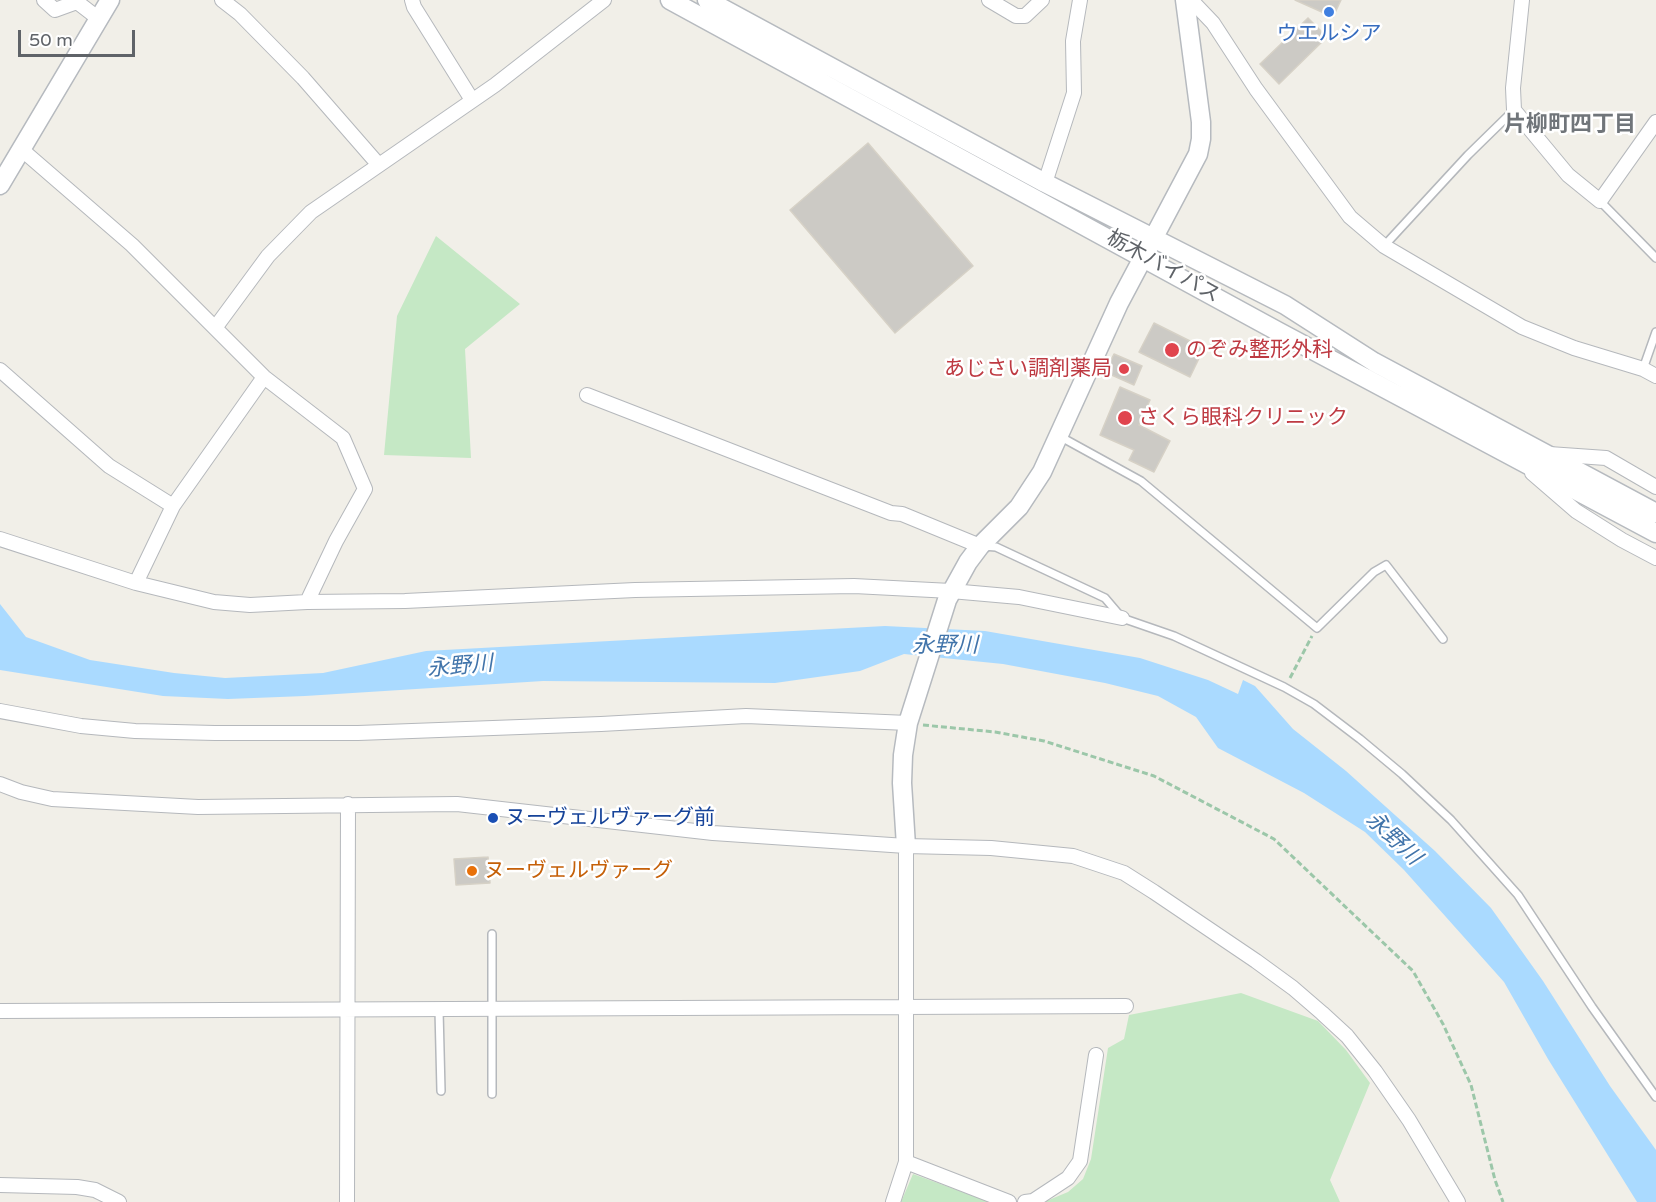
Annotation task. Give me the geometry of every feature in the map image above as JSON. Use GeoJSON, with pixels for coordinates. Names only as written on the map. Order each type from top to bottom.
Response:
{"type":"FeatureCollection","features":[{"type":"Feature","properties":{"kind":"main road"},"geometry":{"type":"LineString","coordinates":[[0,184],[110,0]]}},
{"type":"Feature","properties":{"kind":"main road","name":"栃木バイパス"},"geometry":{"type":"LineString","coordinates":[[670,0],[1279,332],[1656,533]]}},
{"type":"Feature","properties":{"kind":"main road","name":"栃木バイパス"},"geometry":{"type":"LineString","coordinates":[[707,0],[1045,183],[1285,305],[1374,362],[1656,513]]}},
{"type":"Feature","properties":{"kind":"main road"},"geometry":{"type":"LineString","coordinates":[[906,846],[902,783],[903,755],[910,718],[949,596],[980,546],[1019,507],[1042,472],[1142,256],[1198,154],[1200,122],[1185,0]]}},
{"type":"Feature","properties":{"kind":"street"},"geometry":{"type":"LineString","coordinates":[[44,0],[55,10],[77,2],[99,19]]}},
{"type":"Feature","properties":{"kind":"street"},"geometry":{"type":"LineString","coordinates":[[222,0],[240,14],[303,78],[378,164]]}},
{"type":"Feature","properties":{"kind":"street"},"geometry":{"type":"LineString","coordinates":[[412,0],[414,7],[472,100]]}},
{"type":"Feature","properties":{"kind":"street"},"geometry":{"type":"LineString","coordinates":[[215,328],[268,256],[311,212],[472,100],[604,0]]}},
{"type":"Feature","properties":{"kind":"street"},"geometry":{"type":"LineString","coordinates":[[989,0],[1016,16],[1025,16],[1042,0]]}},
{"type":"Feature","properties":{"kind":"street"},"geometry":{"type":"LineString","coordinates":[[1045,183],[1074,93],[1073,41],[1080,0]]}},
{"type":"Feature","properties":{"kind":"street"},"geometry":{"type":"LineString","coordinates":[[1191,0],[1213,23],[1256,88],[1350,217],[1384,246],[1522,327],[1574,348],[1643,369],[1656,376]]}},
{"type":"Feature","properties":{"kind":"street"},"geometry":{"type":"LineString","coordinates":[[1522,0],[1513,88],[1514,110],[1568,175],[1600,201],[1656,122]]}},
{"type":"Feature","properties":{"kind":"street"},"geometry":{"type":"LineString","coordinates":[[21,149],[132,245],[264,377],[343,438],[365,489],[336,541],[307,602]]}},
{"type":"Feature","properties":{"kind":"street"},"geometry":{"type":"LineString","coordinates":[[0,370],[109,466],[173,506]]}},
{"type":"Feature","properties":{"kind":"street"},"geometry":{"type":"LineString","coordinates":[[136,583],[173,506],[264,377]]}},
{"type":"Feature","properties":{"kind":"street"},"geometry":{"type":"LineString","coordinates":[[587,395],[891,513],[902,514],[980,546]]}},
{"type":"Feature","properties":{"kind":"street"},"geometry":{"type":"LineString","coordinates":[[1546,453],[1606,458],[1656,487]]}},
{"type":"Feature","properties":{"kind":"street"},"geometry":{"type":"LineString","coordinates":[[1512,456],[1576,511],[1656,558]]}},
{"type":"Feature","properties":{"kind":"street"},"geometry":{"type":"LineString","coordinates":[[0,538],[136,583],[214,602],[250,605],[770,586],[854,586],[949,596],[1019,597],[1122,618]]}},
{"type":"Feature","properties":{"kind":"street"},"geometry":{"type":"LineString","coordinates":[[0,711],[81,726],[226,733],[358,733],[746,716],[910,718]]}},
{"type":"Feature","properties":{"kind":"street"},"geometry":{"type":"LineString","coordinates":[[0,784],[21,792],[52,799],[198,807],[458,804],[713,833],[906,846],[991,848],[1073,856],[1124,873],[1154,892],[1293,988],[1347,1036],[1409,1120],[1458,1202]]}},
{"type":"Feature","properties":{"kind":"street"},"geometry":{"type":"LineString","coordinates":[[347,1202],[348,804]]}},
{"type":"Feature","properties":{"kind":"street"},"geometry":{"type":"LineString","coordinates":[[893,1202],[906,1162],[906,846]]}},
{"type":"Feature","properties":{"kind":"street"},"geometry":{"type":"LineString","coordinates":[[0,1011],[1126,1006]]}},
{"type":"Feature","properties":{"kind":"street"},"geometry":{"type":"LineString","coordinates":[[1026,1202],[1033,1201],[1068,1178],[1080,1161],[1096,1055]]}},
{"type":"Feature","properties":{"kind":"street"},"geometry":{"type":"LineString","coordinates":[[906,1162],[1009,1202]]}},
{"type":"Feature","properties":{"kind":"street"},"geometry":{"type":"LineString","coordinates":[[0,1185],[76,1187],[94,1191],[119,1202]]}},
{"type":"Feature","properties":{"kind":"lane"},"geometry":{"type":"LineString","coordinates":[[1384,246],[1468,155],[1514,110]]}},
{"type":"Feature","properties":{"kind":"lane"},"geometry":{"type":"LineString","coordinates":[[1600,201],[1656,258]]}},
{"type":"Feature","properties":{"kind":"lane"},"geometry":{"type":"LineString","coordinates":[[1643,369],[1656,332]]}},
{"type":"Feature","properties":{"kind":"lane"},"geometry":{"type":"LineString","coordinates":[[1059,436],[1141,481],[1317,628],[1374,572],[1386,565],[1443,639]]}},
{"type":"Feature","properties":{"kind":"lane"},"geometry":{"type":"LineString","coordinates":[[980,546],[996,547],[1105,597],[1122,618],[1174,636],[1284,687],[1314,705],[1360,739],[1411,781],[1479,849],[1518,895],[1592,1007],[1656,1097]]}},
{"type":"Feature","properties":{"kind":"lane"},"geometry":{"type":"LineString","coordinates":[[492,934],[492,1094]]}},
{"type":"Feature","properties":{"kind":"lane"},"geometry":{"type":"LineString","coordinates":[[439,1010],[441,1091]]}},
{"type":"Feature","properties":{"kind":"path"},"geometry":{"type":"LineString","coordinates":[[1284,687],[1317,628]]}},
{"type":"Feature","properties":{"kind":"path"},"geometry":{"type":"LineString","coordinates":[[910,718],[1044,741],[1154,776],[1274,839],[1413,971],[1443,1024],[1471,1085],[1503,1202]]}},
{"type":"Feature","properties":{"kind":"green space"},"geometry":{"type":"Polygon","coordinates":[[[436,236],[520,304],[465,349],[471,458],[384,455],[397,316],[436,236]]]}},
{"type":"Feature","properties":{"kind":"green space"},"geometry":{"type":"Polygon","coordinates":[[[1241,993],[1318,1021],[1346,1050],[1370,1083],[1330,1180],[1340,1202],[1044,1202],[1068,1192],[1083,1179],[1091,1159],[1108,1048],[1124,1039],[1129,1015],[1241,993]]]}},
{"type":"Feature","properties":{"kind":"green space"},"geometry":{"type":"Polygon","coordinates":[[[913,1174],[990,1202],[901,1202],[913,1174]]]}},
{"type":"Feature","properties":{"kind":"water","name":"永野川"},"geometry":{"type":"Polygon","coordinates":[[[0,604],[26,637],[90,660],[225,678],[323,673],[426,651],[885,626],[985,631],[1140,658],[1208,680],[1238,694],[1243,680],[1255,686],[1293,729],[1346,771],[1435,851],[1491,908],[1543,981],[1610,1086],[1656,1150],[1656,1202],[1637,1202],[1548,1059],[1504,982],[1404,870],[1365,832],[1304,793],[1218,748],[1196,717],[1158,696],[1105,683],[1003,664],[904,654],[860,671],[775,683],[543,681],[305,696],[228,699],[163,696],[0,670],[0,604]]]}},
{"type":"Feature","properties":{"kind":"building","name":"ウエルシア"},"geometry":{"type":"Polygon","coordinates":[[[1295,0],[1341,0],[1333,17],[1295,0]]]}},
{"type":"Feature","properties":{"kind":"building"},"geometry":{"type":"Polygon","coordinates":[[[1308,18],[1327,37],[1279,84],[1260,64],[1308,18]]]}},
{"type":"Feature","properties":{"kind":"building"},"geometry":{"type":"Polygon","coordinates":[[[868,143],[973,266],[895,333],[790,210],[868,143]]]}},
{"type":"Feature","properties":{"kind":"building","name":"のぞみ整形外科"},"geometry":{"type":"Polygon","coordinates":[[[1154,323],[1204,348],[1190,377],[1139,352],[1154,323]]]}},
{"type":"Feature","properties":{"kind":"building","name":"あじさい調剤薬局"},"geometry":{"type":"Polygon","coordinates":[[[1114,354],[1142,366],[1134,385],[1105,372],[1114,354]]]}},
{"type":"Feature","properties":{"kind":"building","name":"さくら眼科クリニック"},"geometry":{"type":"Polygon","coordinates":[[[1120,387],[1150,400],[1139,425],[1170,441],[1154,472],[1129,460],[1134,450],[1100,435],[1120,387]]]}},
{"type":"Feature","properties":{"kind":"building","name":"ヌーヴェルヴァーグ"},"geometry":{"type":"Polygon","coordinates":[[[488,857],[490,883],[456,885],[454,859],[488,857]]]}},
{"type":"Feature","properties":{"kind":"place","name":"ウエルシア"},"geometry":{"type":"Point","coordinates":[1329,12]}},
{"type":"Feature","properties":{"kind":"place","name":"のぞみ整形外科"},"geometry":{"type":"Point","coordinates":[1172,350]}},
{"type":"Feature","properties":{"kind":"place","name":"あじさい調剤薬局"},"geometry":{"type":"Point","coordinates":[1124,369]}},
{"type":"Feature","properties":{"kind":"place","name":"さくら眼科クリニック"},"geometry":{"type":"Point","coordinates":[1125,418]}},
{"type":"Feature","properties":{"kind":"place","name":"ヌーヴェルヴァーグ前"},"geometry":{"type":"Point","coordinates":[493,818]}},
{"type":"Feature","properties":{"kind":"place","name":"ヌーヴェルヴァーグ"},"geometry":{"type":"Point","coordinates":[472,871]}},
{"type":"Feature","properties":{"kind":"district","name":"片柳町四丁目"},"geometry":{"type":"Point","coordinates":[1570,125]}}]}
